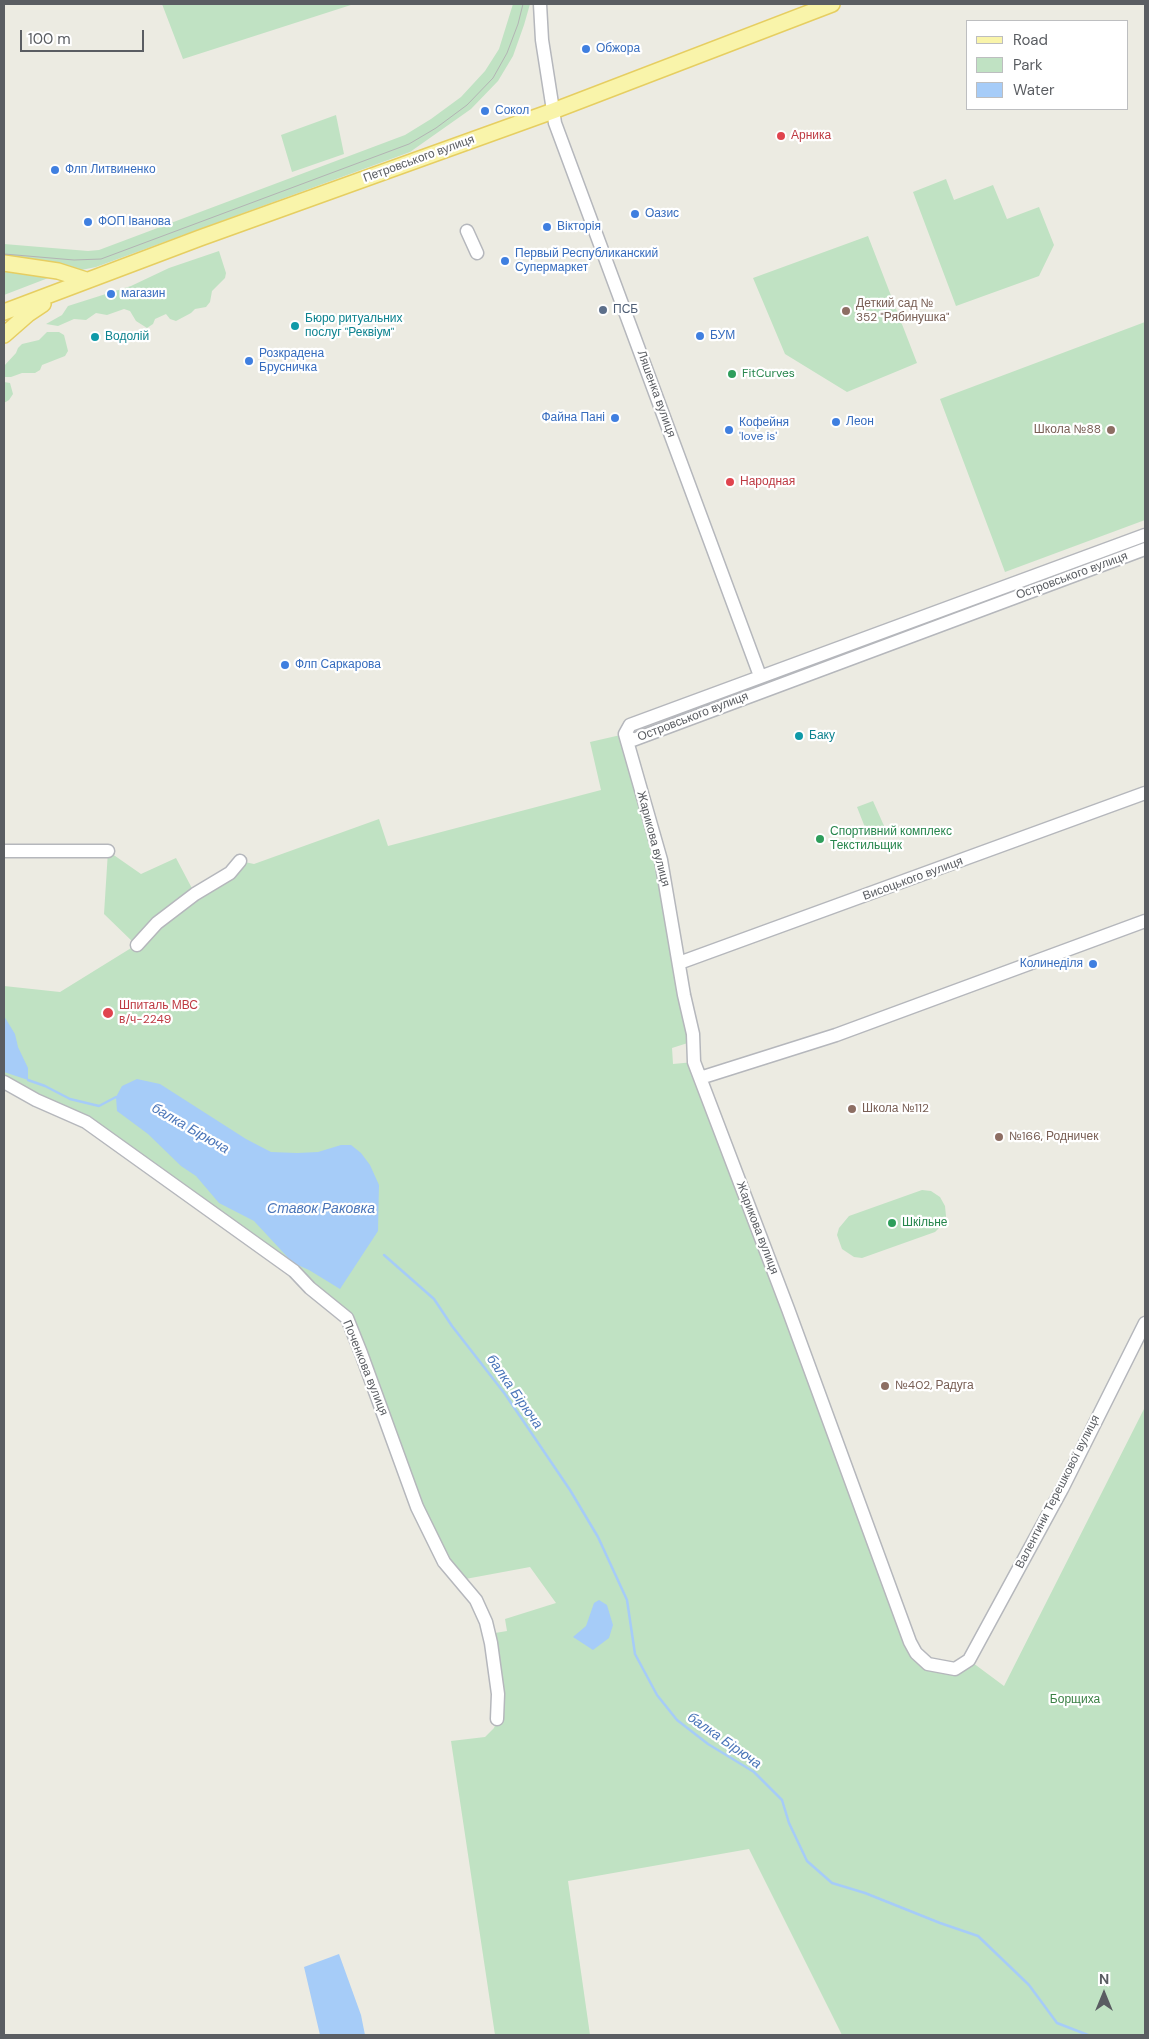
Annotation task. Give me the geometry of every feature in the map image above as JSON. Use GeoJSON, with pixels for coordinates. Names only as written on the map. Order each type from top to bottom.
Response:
{"type":"FeatureCollection","features":[{"type":"Feature","properties":{"kind":"main road","name":"Петровського вулиця"},"geometry":{"type":"LineString","coordinates":[[4,312],[86,280],[553,111],[832,4]]}},
{"type":"Feature","properties":{"kind":"main road"},"geometry":{"type":"LineString","coordinates":[[4,263],[58,271],[86,280]]}},
{"type":"Feature","properties":{"kind":"main road"},"geometry":{"type":"LineString","coordinates":[[4,335],[28,314],[86,280]]}},
{"type":"Feature","properties":{"kind":"street","name":"Ляшенка вулиця"},"geometry":{"type":"LineString","coordinates":[[540,4],[542,40],[555,124],[760,676]]}},
{"type":"Feature","properties":{"kind":"street"},"geometry":{"type":"LineString","coordinates":[[467,231],[477,252]]}},
{"type":"Feature","properties":{"kind":"street","name":"Островського вулиця"},"geometry":{"type":"LineString","coordinates":[[1145,536],[630,725],[625,734],[633,740],[1145,549]]}},
{"type":"Feature","properties":{"kind":"street","name":"Жарикова вулиця"},"geometry":{"type":"LineString","coordinates":[[625,734],[661,860],[684,995],[694,1041],[694,1062],[788,1309],[910,1642],[916,1653],[928,1664],[955,1669],[969,1660]]}},
{"type":"Feature","properties":{"kind":"street","name":"Висоцького вулиця"},"geometry":{"type":"LineString","coordinates":[[679,963],[1145,792]]}},
{"type":"Feature","properties":{"kind":"street"},"geometry":{"type":"LineString","coordinates":[[4,851],[108,851]]}},
{"type":"Feature","properties":{"kind":"street"},"geometry":{"type":"LineString","coordinates":[[137,944],[157,923],[195,894],[230,873],[240,860]]}},
{"type":"Feature","properties":{"kind":"street"},"geometry":{"type":"LineString","coordinates":[[700,1078],[836,1035],[1145,921]]}},
{"type":"Feature","properties":{"kind":"street","name":"Поченкова вулиця"},"geometry":{"type":"LineString","coordinates":[[4,1082],[36,1100],[86,1122],[294,1271],[310,1288],[347,1318],[362,1353],[417,1507],[444,1562],[476,1600],[486,1622],[498,1694],[497,1719]]}},
{"type":"Feature","properties":{"kind":"street","name":"Валентини Терешкової вулиця"},"geometry":{"type":"LineString","coordinates":[[969,1660],[1062,1490],[1145,1324]]}},
{"type":"Feature","properties":{"kind":"green space"},"geometry":{"type":"Polygon","coordinates":[[[162,4],[354,4],[183,59],[162,4]]]}},
{"type":"Feature","properties":{"kind":"green space"},"geometry":{"type":"Polygon","coordinates":[[[513,4],[530,4],[513,56],[498,81],[471,109],[410,152],[96,267],[56,275],[4,295],[4,244],[88,251],[99,250],[405,135],[461,97],[485,71],[499,49],[513,4]]]}},
{"type":"Feature","properties":{"kind":"green space"},"geometry":{"type":"Polygon","coordinates":[[[336,115],[344,154],[292,172],[281,135],[336,115]]]}},
{"type":"Feature","properties":{"kind":"green space"},"geometry":{"type":"Polygon","coordinates":[[[946,179],[954,200],[993,185],[1007,219],[1039,207],[1054,245],[1039,276],[956,306],[913,192],[946,179]]]}},
{"type":"Feature","properties":{"kind":"green space"},"geometry":{"type":"Polygon","coordinates":[[[868,236],[917,363],[847,392],[785,354],[753,278],[868,236]]]}},
{"type":"Feature","properties":{"kind":"green space"},"geometry":{"type":"Polygon","coordinates":[[[219,251],[226,273],[225,278],[212,291],[210,302],[206,307],[195,309],[176,321],[170,319],[166,314],[155,319],[153,324],[147,328],[136,321],[130,311],[124,309],[107,315],[96,313],[86,320],[74,319],[58,326],[46,324],[62,315],[68,306],[131,286],[169,268],[219,251]]]}},
{"type":"Feature","properties":{"kind":"green space"},"geometry":{"type":"Polygon","coordinates":[[[1145,322],[1145,520],[1005,572],[940,399],[1145,322]]]}},
{"type":"Feature","properties":{"kind":"green space"},"geometry":{"type":"Polygon","coordinates":[[[47,332],[59,332],[64,335],[68,351],[65,356],[42,365],[40,370],[35,373],[22,373],[11,377],[4,377],[4,366],[18,348],[22,344],[39,340],[47,332]]]}},
{"type":"Feature","properties":{"kind":"green space"},"geometry":{"type":"Polygon","coordinates":[[[4,382],[10,383],[13,394],[4,403],[4,382]]]}},
{"type":"Feature","properties":{"kind":"green space","name":"Борщиха"},"geometry":{"type":"Polygon","coordinates":[[[625,734],[650,825],[694,1041],[672,1048],[673,1064],[694,1062],[916,1653],[955,1669],[969,1660],[1004,1686],[1145,1407],[1145,2035],[842,2035],[749,1849],[568,1881],[590,2035],[495,2035],[451,1741],[485,1737],[494,1728],[497,1719],[489,1634],[507,1631],[505,1619],[556,1603],[530,1567],[460,1580],[444,1562],[353,1334],[323,1297],[86,1123],[4,1082],[4,986],[60,992],[136,945],[104,914],[108,851],[141,874],[176,858],[195,894],[240,861],[254,864],[379,819],[388,846],[601,790],[590,742],[625,734]]]}},
{"type":"Feature","properties":{"kind":"green space"},"geometry":{"type":"Polygon","coordinates":[[[873,801],[885,828],[868,835],[857,807],[873,801]]]}},
{"type":"Feature","properties":{"kind":"green space","name":"Шкільне"},"geometry":{"type":"Polygon","coordinates":[[[922,1190],[931,1191],[940,1197],[945,1206],[946,1216],[942,1225],[935,1232],[862,1258],[854,1257],[842,1249],[837,1235],[839,1228],[849,1216],[922,1190]]]}},
{"type":"Feature","properties":{"kind":"water"},"geometry":{"type":"Polygon","coordinates":[[[4,1016],[15,1034],[18,1047],[28,1068],[28,1080],[4,1072],[4,1016]]]}},
{"type":"Feature","properties":{"kind":"water","name":"Ставок Раковка"},"geometry":{"type":"Polygon","coordinates":[[[137,1079],[160,1084],[246,1139],[271,1152],[318,1152],[341,1145],[351,1145],[361,1153],[370,1165],[379,1185],[378,1231],[340,1289],[309,1270],[293,1263],[254,1221],[219,1203],[196,1176],[181,1166],[148,1134],[117,1111],[116,1097],[122,1086],[137,1079]]]}},
{"type":"Feature","properties":{"kind":"water"},"geometry":{"type":"Polygon","coordinates":[[[599,1600],[607,1605],[613,1625],[609,1638],[593,1650],[573,1637],[586,1626],[594,1603],[599,1600]]]}},
{"type":"Feature","properties":{"kind":"water"},"geometry":{"type":"Polygon","coordinates":[[[339,1954],[361,2015],[365,2035],[320,2035],[304,1967],[339,1954]]]}},
{"type":"Feature","properties":{"kind":"waterway","name":"балка Бірюча"},"geometry":{"type":"LineString","coordinates":[[28,1080],[45,1086],[70,1099],[99,1106],[116,1097],[118,1098]]}},
{"type":"Feature","properties":{"kind":"waterway","name":"балка Бірюча"},"geometry":{"type":"LineString","coordinates":[[384,1255],[434,1299],[452,1326],[505,1394],[570,1490],[598,1537],[627,1600],[635,1654],[657,1695],[677,1720],[708,1744],[754,1772],[782,1800],[789,1823],[807,1861],[832,1883],[865,1893],[978,1936],[1029,1985],[1057,2023],[1088,2035]]}},
{"type":"Feature","properties":{"kind":"tram line"},"geometry":{"type":"LineString","coordinates":[[4,254],[74,260],[101,259],[409,144],[436,128],[467,105],[493,78],[507,53],[523,4]]}},
{"type":"Feature","properties":{"kind":"place","name":"Обжора"},"geometry":{"type":"Point","coordinates":[586,49]}},
{"type":"Feature","properties":{"kind":"place","name":"Сокол"},"geometry":{"type":"Point","coordinates":[485,111]}},
{"type":"Feature","properties":{"kind":"place","name":"Арника"},"geometry":{"type":"Point","coordinates":[781,136]}},
{"type":"Feature","properties":{"kind":"place","name":"Флп Литвиненко"},"geometry":{"type":"Point","coordinates":[55,170]}},
{"type":"Feature","properties":{"kind":"place","name":"Оазис"},"geometry":{"type":"Point","coordinates":[635,214]}},
{"type":"Feature","properties":{"kind":"place","name":"ФОП Іванова"},"geometry":{"type":"Point","coordinates":[88,222]}},
{"type":"Feature","properties":{"kind":"place","name":"Вікторія"},"geometry":{"type":"Point","coordinates":[547,227]}},
{"type":"Feature","properties":{"kind":"place","name":"Первый Республиканский Супермаркет"},"geometry":{"type":"Point","coordinates":[505,261]}},
{"type":"Feature","properties":{"kind":"place","name":"магазин"},"geometry":{"type":"Point","coordinates":[111,294]}},
{"type":"Feature","properties":{"kind":"place","name":"ПСБ"},"geometry":{"type":"Point","coordinates":[603,310]}},
{"type":"Feature","properties":{"kind":"place","name":"Деткий сад № 352 \"Рябинушка\""},"geometry":{"type":"Point","coordinates":[846,311]}},
{"type":"Feature","properties":{"kind":"place","name":"Бюро ритуальних послуг \"Реквіум\""},"geometry":{"type":"Point","coordinates":[295,326]}},
{"type":"Feature","properties":{"kind":"place","name":"БУМ"},"geometry":{"type":"Point","coordinates":[700,336]}},
{"type":"Feature","properties":{"kind":"place","name":"Водолій"},"geometry":{"type":"Point","coordinates":[95,337]}},
{"type":"Feature","properties":{"kind":"place","name":"Розкрадена Брусничка"},"geometry":{"type":"Point","coordinates":[249,361]}},
{"type":"Feature","properties":{"kind":"place","name":"FitCurves"},"geometry":{"type":"Point","coordinates":[732,374]}},
{"type":"Feature","properties":{"kind":"place","name":"Файна Пані"},"geometry":{"type":"Point","coordinates":[615,418]}},
{"type":"Feature","properties":{"kind":"place","name":"Леон"},"geometry":{"type":"Point","coordinates":[836,422]}},
{"type":"Feature","properties":{"kind":"place","name":"Кофейня 'love is'"},"geometry":{"type":"Point","coordinates":[729,430]}},
{"type":"Feature","properties":{"kind":"place","name":"Школа №88"},"geometry":{"type":"Point","coordinates":[1111,430]}},
{"type":"Feature","properties":{"kind":"place","name":"Народная"},"geometry":{"type":"Point","coordinates":[730,482]}},
{"type":"Feature","properties":{"kind":"place","name":"Флп Саркарова"},"geometry":{"type":"Point","coordinates":[285,665]}},
{"type":"Feature","properties":{"kind":"place","name":"Баку"},"geometry":{"type":"Point","coordinates":[799,736]}},
{"type":"Feature","properties":{"kind":"place","name":"Спортивний комплекс Текстильщик"},"geometry":{"type":"Point","coordinates":[820,839]}},
{"type":"Feature","properties":{"kind":"place","name":"Колинеділя"},"geometry":{"type":"Point","coordinates":[1093,964]}},
{"type":"Feature","properties":{"kind":"place","name":"Шпиталь МВС в/ч-2249"},"geometry":{"type":"Point","coordinates":[108,1013]}},
{"type":"Feature","properties":{"kind":"place","name":"Школа №112"},"geometry":{"type":"Point","coordinates":[852,1109]}},
{"type":"Feature","properties":{"kind":"place","name":"№166, Родничек"},"geometry":{"type":"Point","coordinates":[999,1137]}},
{"type":"Feature","properties":{"kind":"place","name":"Шкільне"},"geometry":{"type":"Point","coordinates":[892,1223]}},
{"type":"Feature","properties":{"kind":"place","name":"№402, Радуга"},"geometry":{"type":"Point","coordinates":[885,1386]}}]}
